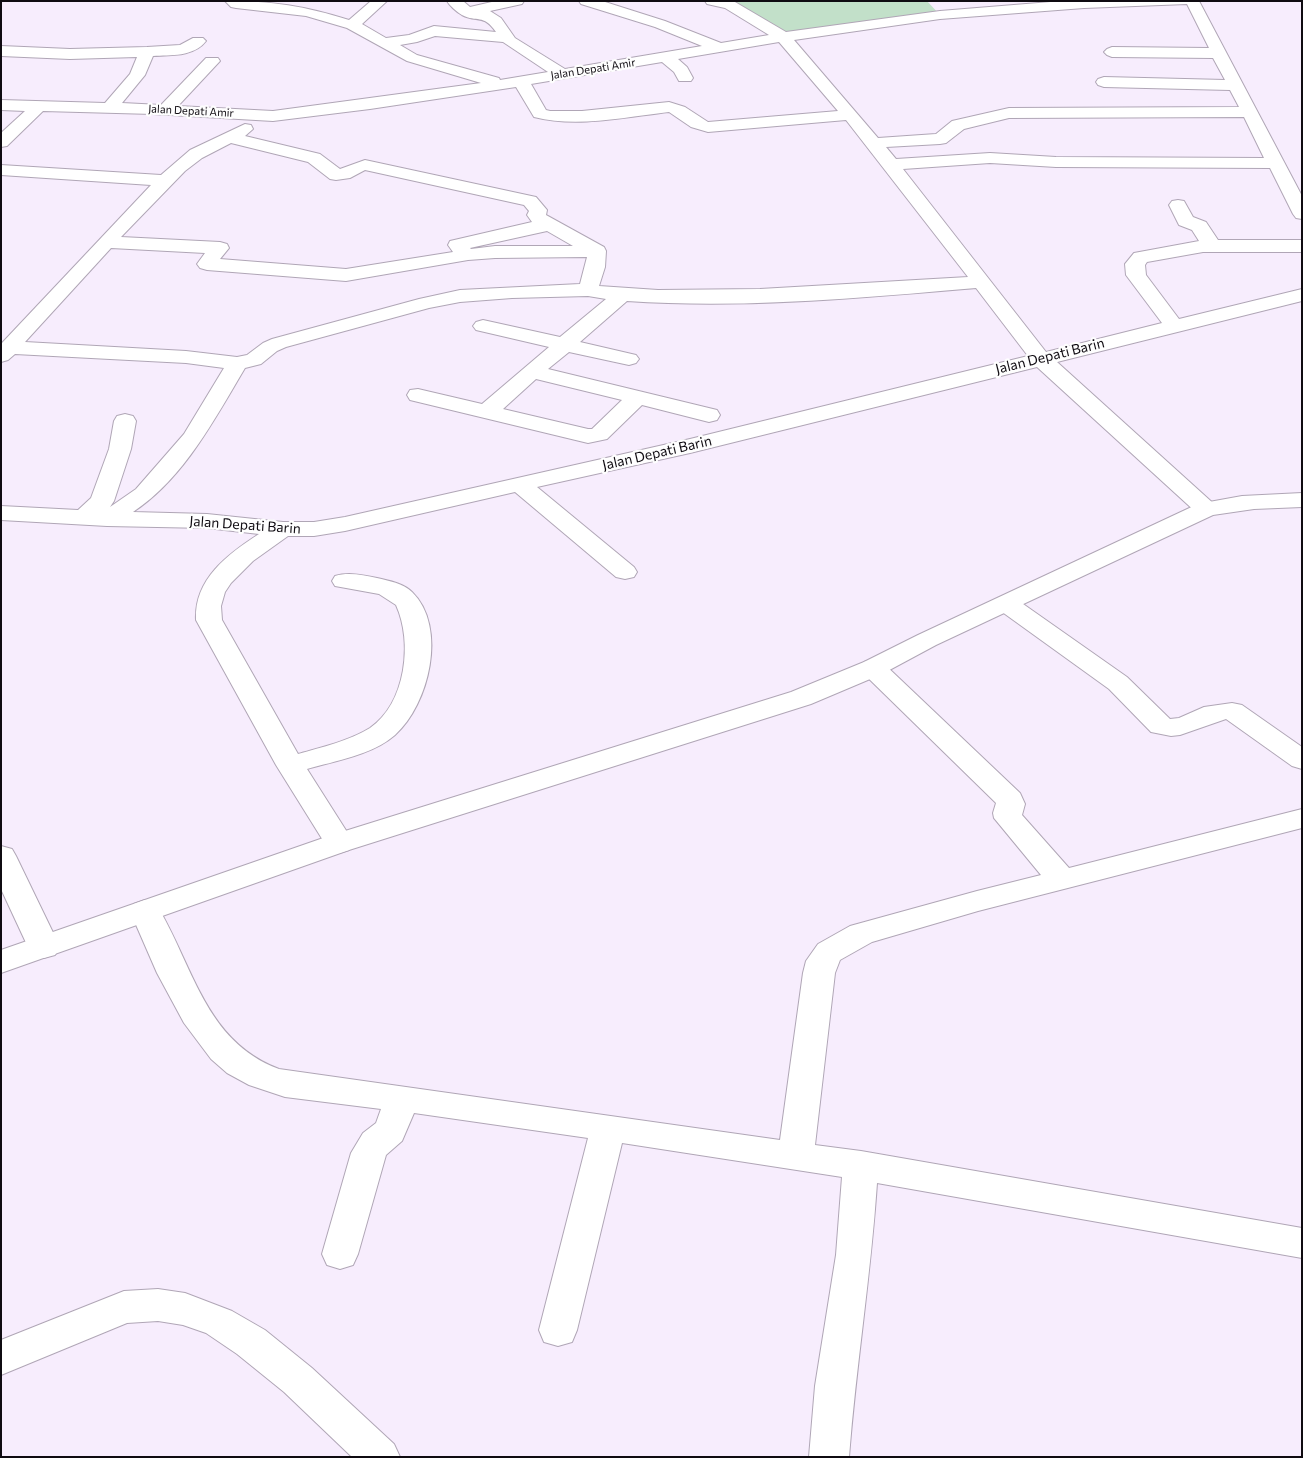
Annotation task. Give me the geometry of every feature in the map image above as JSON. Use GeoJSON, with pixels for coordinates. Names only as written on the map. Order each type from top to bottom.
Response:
{"type":"FeatureCollection","features":[{"type":"Feature","properties":{"kind":"street"},"geometry":{"type":"LineString","coordinates":[[232,1],[244,5],[286,8],[352,25],[412,58],[503,84]]}},
{"type":"Feature","properties":{"kind":"street"},"geometry":{"type":"LineString","coordinates":[[352,25],[380,1]]}},
{"type":"Feature","properties":{"kind":"street"},"geometry":{"type":"LineString","coordinates":[[454,1],[467,12],[484,14],[496,21],[500,24],[507,38],[531,56],[562,74]]}},
{"type":"Feature","properties":{"kind":"street"},"geometry":{"type":"LineString","coordinates":[[384,43],[412,38],[434,31],[460,19],[467,12],[517,1]]}},
{"type":"Feature","properties":{"kind":"street"},"geometry":{"type":"LineString","coordinates":[[586,1],[660,24],[720,48]]}},
{"type":"Feature","properties":{"kind":"street"},"geometry":{"type":"LineString","coordinates":[[712,1],[730,5],[783,37],[874,143],[1040,358],[1206,509]]}},
{"type":"Feature","properties":{"kind":"street","name":"Jalan Depati Amir"},"geometry":{"type":"LineString","coordinates":[[1,105],[165,110],[273,116],[503,84],[980,6],[1183,1]]}},
{"type":"Feature","properties":{"kind":"street"},"geometry":{"type":"LineString","coordinates":[[1192,1],[1276,163],[1295,188],[1302,214]]}},
{"type":"Feature","properties":{"kind":"street"},"geometry":{"type":"LineString","coordinates":[[434,31],[507,38]]}},
{"type":"Feature","properties":{"kind":"street"},"geometry":{"type":"LineString","coordinates":[[1,51],[70,54],[148,52],[184,49],[198,41]]}},
{"type":"Feature","properties":{"kind":"street"},"geometry":{"type":"LineString","coordinates":[[109,108],[137,75],[148,52]]}},
{"type":"Feature","properties":{"kind":"street"},"geometry":{"type":"LineString","coordinates":[[1112,52],[1219,53]]}},
{"type":"Feature","properties":{"kind":"street"},"geometry":{"type":"LineString","coordinates":[[666,57],[681,70],[685,78]]}},
{"type":"Feature","properties":{"kind":"street"},"geometry":{"type":"LineString","coordinates":[[165,110],[212,61]]}},
{"type":"Feature","properties":{"kind":"street"},"geometry":{"type":"LineString","coordinates":[[521,81],[540,113],[549,116],[577,116],[669,107],[678,110],[696,124],[708,127],[850,115]]}},
{"type":"Feature","properties":{"kind":"street"},"geometry":{"type":"LineString","coordinates":[[1104,82],[1236,86]]}},
{"type":"Feature","properties":{"kind":"street"},"geometry":{"type":"LineString","coordinates":[[1,142],[39,106]]}},
{"type":"Feature","properties":{"kind":"street"},"geometry":{"type":"LineString","coordinates":[[874,143],[940,138],[958,125],[1009,113],[1248,112]]}},
{"type":"Feature","properties":{"kind":"street"},"geometry":{"type":"LineString","coordinates":[[5,352],[106,242],[179,167],[196,154],[273,116]]}},
{"type":"Feature","properties":{"kind":"street"},"geometry":{"type":"LineString","coordinates":[[229,137],[314,158],[336,175],[347,174],[365,165],[530,201],[538,210],[537,217],[597,251]]}},
{"type":"Feature","properties":{"kind":"street"},"geometry":{"type":"LineString","coordinates":[[891,165],[990,158],[1056,162],[1276,163]]}},
{"type":"Feature","properties":{"kind":"street"},"geometry":{"type":"LineString","coordinates":[[1,170],[166,181]]}},
{"type":"Feature","properties":{"kind":"street"},"geometry":{"type":"LineString","coordinates":[[1178,205],[1186,221],[1198,226],[1212,246]]}},
{"type":"Feature","properties":{"kind":"street"},"geometry":{"type":"LineString","coordinates":[[124,224],[156,227],[227,239]]}},
{"type":"Feature","properties":{"kind":"street"},"geometry":{"type":"LineString","coordinates":[[466,255],[457,247],[458,245],[523,229],[549,225]]}},
{"type":"Feature","properties":{"kind":"street"},"geometry":{"type":"LineString","coordinates":[[227,239],[207,264],[339,275],[495,252],[597,251]]}},
{"type":"Feature","properties":{"kind":"street"},"geometry":{"type":"LineString","coordinates":[[106,242],[227,239]]}},
{"type":"Feature","properties":{"kind":"street"},"geometry":{"type":"LineString","coordinates":[[1174,326],[1136,275],[1135,264],[1138,259],[1146,255],[1212,246],[1302,246]]}},
{"type":"Feature","properties":{"kind":"street"},"geometry":{"type":"LineString","coordinates":[[588,290],[595,267],[597,251]]}},
{"type":"Feature","properties":{"kind":"street"},"geometry":{"type":"LineString","coordinates":[[5,352],[186,357],[237,363],[254,360],[270,347],[279,343],[426,303],[470,295],[588,290],[682,297],[776,295],[883,290],[980,282]]}},
{"type":"Feature","properties":{"kind":"street"},"geometry":{"type":"LineString","coordinates":[[487,411],[623,294]]}},
{"type":"Feature","properties":{"kind":"street","name":"Jalan Depati Barin"},"geometry":{"type":"LineString","coordinates":[[1,512],[102,513],[283,529],[314,529],[345,524],[690,446],[1302,294]]}},
{"type":"Feature","properties":{"kind":"street"},"geometry":{"type":"LineString","coordinates":[[483,326],[629,359]]}},
{"type":"Feature","properties":{"kind":"street"},"geometry":{"type":"LineString","coordinates":[[102,513],[144,494],[193,437],[237,363]]}},
{"type":"Feature","properties":{"kind":"street"},"geometry":{"type":"LineString","coordinates":[[532,372],[709,415]]}},
{"type":"Feature","properties":{"kind":"street"},"geometry":{"type":"LineString","coordinates":[[418,395],[579,435],[591,436],[600,433],[637,398]]}},
{"type":"Feature","properties":{"kind":"street"},"geometry":{"type":"LineString","coordinates":[[102,513],[126,421]]}},
{"type":"Feature","properties":{"kind":"street"},"geometry":{"type":"LineString","coordinates":[[519,484],[625,572]]}},
{"type":"Feature","properties":{"kind":"street"},"geometry":{"type":"LineString","coordinates":[[1,962],[339,843],[801,698],[873,668],[927,640],[1008,604],[1206,509],[1259,501],[1302,500]]}},
{"type":"Feature","properties":{"kind":"street"},"geometry":{"type":"LineString","coordinates":[[283,529],[247,551],[219,581],[210,595],[206,609],[209,620],[290,764],[339,843]]}},
{"type":"Feature","properties":{"kind":"street"},"geometry":{"type":"LineString","coordinates":[[290,764],[326,754],[378,734],[387,728],[405,700],[416,671],[419,656],[411,608],[401,596],[390,590],[344,581]]}},
{"type":"Feature","properties":{"kind":"street"},"geometry":{"type":"LineString","coordinates":[[1008,604],[1118,683],[1161,726],[1169,728],[1184,727],[1214,713],[1232,711],[1302,760]]}},
{"type":"Feature","properties":{"kind":"street"},"geometry":{"type":"LineString","coordinates":[[873,668],[1010,800],[1011,804],[1006,813],[1009,818],[1062,880]]}},
{"type":"Feature","properties":{"kind":"street"},"geometry":{"type":"LineString","coordinates":[[796,1155],[819,973],[822,961],[829,952],[861,934],[977,901],[1302,818]]}},
{"type":"Feature","properties":{"kind":"street"},"geometry":{"type":"LineString","coordinates":[[1,856],[44,947]]}},
{"type":"Feature","properties":{"kind":"street"},"geometry":{"type":"LineString","coordinates":[[145,911],[194,1015],[224,1052],[239,1064],[256,1074],[285,1084],[861,1165],[1037,1194],[1302,1243]]}},
{"type":"Feature","properties":{"kind":"street"},"geometry":{"type":"LineString","coordinates":[[340,1254],[369,1153],[375,1143],[390,1131],[402,1099]]}},
{"type":"Feature","properties":{"kind":"street"},"geometry":{"type":"LineString","coordinates":[[558,1330],[608,1128]]}},
{"type":"Feature","properties":{"kind":"street"},"geometry":{"type":"LineString","coordinates":[[829,1457],[835,1386],[854,1255],[861,1165]]}},
{"type":"Feature","properties":{"kind":"street"},"geometry":{"type":"LineString","coordinates":[[1,1358],[124,1307],[158,1305],[185,1309],[219,1322],[251,1342],[298,1380],[380,1457]]}},
{"type":"Feature","properties":{"kind":"green space"},"geometry":{"type":"Polygon","coordinates":[[[716,1],[927,1],[940,15],[790,36],[734,5],[716,1]]]}}]}
